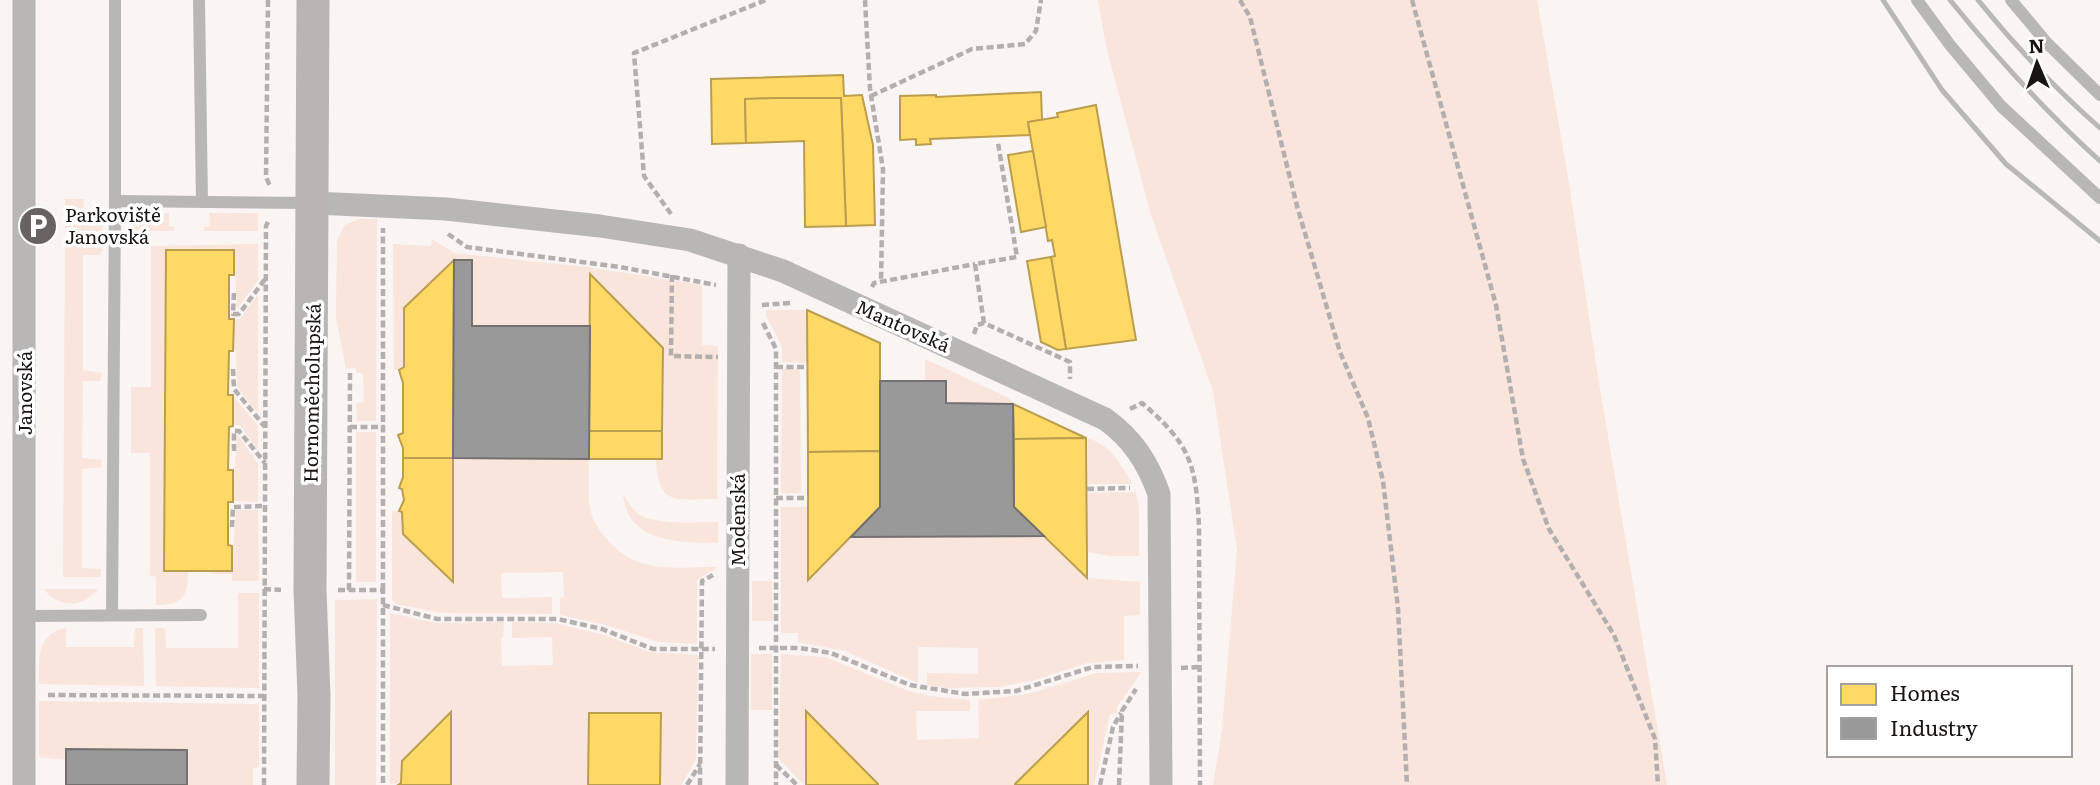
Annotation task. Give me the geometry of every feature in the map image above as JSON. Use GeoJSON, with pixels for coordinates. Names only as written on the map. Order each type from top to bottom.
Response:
{"type":"FeatureCollection","features":[{"type":"Feature","properties":{"kind":"street","name":"Janovská"},"geometry":{"type":"LineString","coordinates":[[24,0],[24,785]]}},
{"type":"Feature","properties":{"kind":"street","name":"Hornoměcholupská"},"geometry":{"type":"LineString","coordinates":[[313,0],[310,590],[314,696],[313,785]]}},
{"type":"Feature","properties":{"kind":"street","name":"Mantovská"},"geometry":{"type":"LineString","coordinates":[[313,203],[446,209],[600,226],[690,240],[783,271],[1086,409],[1120,429],[1144,458],[1159,494],[1161,785]]}},
{"type":"Feature","properties":{"kind":"street","name":"Modenská"},"geometry":{"type":"LineString","coordinates":[[737,785],[739,255]]}},
{"type":"Feature","properties":{"kind":"lane"},"geometry":{"type":"LineString","coordinates":[[112,615],[115,0]]}},
{"type":"Feature","properties":{"kind":"lane"},"geometry":{"type":"LineString","coordinates":[[199,0],[202,202]]}},
{"type":"Feature","properties":{"kind":"lane"},"geometry":{"type":"LineString","coordinates":[[1917,0],[2001,106],[2100,198]]}},
{"type":"Feature","properties":{"kind":"lane"},"geometry":{"type":"LineString","coordinates":[[2011,0],[2047,43],[2100,95]]}},
{"type":"Feature","properties":{"kind":"lane"},"geometry":{"type":"LineString","coordinates":[[115,201],[313,203]]}},
{"type":"Feature","properties":{"kind":"lane"},"geometry":{"type":"LineString","coordinates":[[25,616],[201,615]]}},
{"type":"Feature","properties":{"kind":"path"},"geometry":{"type":"LineString","coordinates":[[264,785],[266,226],[270,202],[270,183],[266,177],[268,0]]}},
{"type":"Feature","properties":{"kind":"path"},"geometry":{"type":"LineString","coordinates":[[690,240],[644,176],[634,53],[766,0]]}},
{"type":"Feature","properties":{"kind":"path"},"geometry":{"type":"LineString","coordinates":[[865,0],[872,96],[883,169],[881,282]]}},
{"type":"Feature","properties":{"kind":"path"},"geometry":{"type":"LineString","coordinates":[[872,96],[972,49],[1025,44],[1036,31],[1041,0]]}},
{"type":"Feature","properties":{"kind":"path"},"geometry":{"type":"LineString","coordinates":[[1240,0],[1250,17],[1297,206],[1340,352],[1368,418],[1383,481],[1398,608],[1407,785]]}},
{"type":"Feature","properties":{"kind":"path"},"geometry":{"type":"LineString","coordinates":[[1412,0],[1496,305],[1522,459],[1549,529],[1614,635],[1655,739],[1658,785]]}},
{"type":"Feature","properties":{"kind":"path"},"geometry":{"type":"LineString","coordinates":[[869,294],[874,283],[1017,257],[998,143]]}},
{"type":"Feature","properties":{"kind":"path"},"geometry":{"type":"LineString","coordinates":[[975,264],[984,323]]}},
{"type":"Feature","properties":{"kind":"path"},"geometry":{"type":"LineString","coordinates":[[672,275],[671,356],[722,357]]}},
{"type":"Feature","properties":{"kind":"path"},"geometry":{"type":"LineString","coordinates":[[234,293],[233,314],[239,314],[267,276]]}},
{"type":"Feature","properties":{"kind":"path"},"geometry":{"type":"LineString","coordinates":[[760,305],[763,322],[776,349],[776,785]]}},
{"type":"Feature","properties":{"kind":"path"},"geometry":{"type":"LineString","coordinates":[[972,339],[977,324],[984,323],[1070,362],[1070,385]]}},
{"type":"Feature","properties":{"kind":"path"},"geometry":{"type":"LineString","coordinates":[[776,367],[808,367]]}},
{"type":"Feature","properties":{"kind":"path"},"geometry":{"type":"LineString","coordinates":[[233,369],[234,389],[265,428]]}},
{"type":"Feature","properties":{"kind":"path"},"geometry":{"type":"LineString","coordinates":[[349,590],[350,373]]}},
{"type":"Feature","properties":{"kind":"path"},"geometry":{"type":"LineString","coordinates":[[1126,411],[1142,403],[1170,426],[1182,443],[1196,485],[1199,527],[1200,785]]}},
{"type":"Feature","properties":{"kind":"path"},"geometry":{"type":"LineString","coordinates":[[350,427],[385,427]]}},
{"type":"Feature","properties":{"kind":"path"},"geometry":{"type":"LineString","coordinates":[[233,451],[234,431],[239,430],[265,464]]}},
{"type":"Feature","properties":{"kind":"path"},"geometry":{"type":"LineString","coordinates":[[1087,489],[1121,488]]}},
{"type":"Feature","properties":{"kind":"path"},"geometry":{"type":"LineString","coordinates":[[776,498],[808,498]]}},
{"type":"Feature","properties":{"kind":"path"},"geometry":{"type":"LineString","coordinates":[[232,527],[233,507],[265,506]]}},
{"type":"Feature","properties":{"kind":"path"},"geometry":{"type":"LineString","coordinates":[[264,589],[383,590],[383,785]]}},
{"type":"Feature","properties":{"kind":"path"},"geometry":{"type":"LineString","coordinates":[[383,606],[437,619],[558,619],[602,629],[653,649],[800,648],[831,653],[910,685],[965,694],[1016,691],[1093,667],[1198,667]]}},
{"type":"Feature","properties":{"kind":"path"},"geometry":{"type":"LineString","coordinates":[[700,785],[701,649]]}},
{"type":"Feature","properties":{"kind":"path"},"geometry":{"type":"LineString","coordinates":[[25,695],[264,696]]}},
{"type":"Feature","properties":{"kind":"path"},"geometry":{"type":"LineString","coordinates":[[1100,785],[1113,727],[1122,711]]}},
{"type":"Feature","properties":{"kind":"path"},"geometry":{"type":"LineString","coordinates":[[687,785],[701,763]]}},
{"type":"Feature","properties":{"kind":"path"},"geometry":{"type":"LineString","coordinates":[[776,765],[797,785]]}},
{"type":"Feature","properties":{"kind":"shaded area"},"geometry":{"type":"Polygon","coordinates":[[[1098,0],[1537,0],[1667,785],[1213,785],[1222,730],[1237,550],[1213,391],[1151,215],[1106,46],[1098,0]]]}},
{"type":"Feature","properties":{"kind":"shaded area"},"geometry":{"type":"Polygon","coordinates":[[[65,199],[84,199],[83,219],[102,222],[103,232],[65,233],[65,199]]]}},
{"type":"Feature","properties":{"kind":"shaded area"},"geometry":{"type":"Polygon","coordinates":[[[152,213],[169,213],[169,226],[174,227],[174,231],[127,231],[136,218],[152,213]]]}},
{"type":"Feature","properties":{"kind":"shaded area"},"geometry":{"type":"Polygon","coordinates":[[[209,213],[258,213],[258,231],[204,231],[204,227],[210,226],[209,213]]]}},
{"type":"Feature","properties":{"kind":"shaded area"},"geometry":{"type":"Polygon","coordinates":[[[358,219],[377,219],[376,421],[357,421],[356,403],[364,402],[363,373],[356,373],[356,368],[346,369],[336,317],[337,240],[345,225],[358,219]]]}},
{"type":"Feature","properties":{"kind":"shaded area"},"geometry":{"type":"Polygon","coordinates":[[[432,239],[454,253],[588,267],[702,285],[702,345],[718,346],[717,499],[673,498],[661,486],[656,460],[662,459],[590,275],[590,326],[472,326],[472,260],[454,260],[404,308],[404,367],[394,370],[393,244],[431,246],[432,239]]]}},
{"type":"Feature","properties":{"kind":"shaded area"},"geometry":{"type":"Polygon","coordinates":[[[65,244],[103,245],[101,255],[83,255],[83,370],[102,373],[100,381],[83,381],[82,458],[102,460],[101,467],[82,469],[82,568],[101,569],[101,577],[63,577],[65,244]]]}},
{"type":"Feature","properties":{"kind":"shaded area"},"geometry":{"type":"Polygon","coordinates":[[[258,244],[258,280],[237,309],[234,250],[166,250],[164,570],[188,571],[187,587],[182,597],[172,603],[156,605],[156,577],[150,575],[150,453],[131,453],[131,387],[151,387],[151,246],[258,244]]]}},
{"type":"Feature","properties":{"kind":"shaded area"},"geometry":{"type":"Polygon","coordinates":[[[258,294],[258,413],[237,387],[233,320],[240,319],[258,294]]]}},
{"type":"Feature","properties":{"kind":"shaded area"},"geometry":{"type":"Polygon","coordinates":[[[766,310],[807,310],[808,363],[782,362],[782,346],[766,316],[766,310]]]}},
{"type":"Feature","properties":{"kind":"shaded area"},"geometry":{"type":"Polygon","coordinates":[[[925,359],[1009,398],[1013,404],[946,403],[946,381],[925,382],[925,359]]]}},
{"type":"Feature","properties":{"kind":"shaded area"},"geometry":{"type":"Polygon","coordinates":[[[782,369],[800,369],[801,493],[781,493],[782,369]]]}},
{"type":"Feature","properties":{"kind":"shaded area"},"geometry":{"type":"Polygon","coordinates":[[[233,396],[258,426],[258,451],[240,425],[233,425],[233,396]]]}},
{"type":"Feature","properties":{"kind":"shaded area"},"geometry":{"type":"Polygon","coordinates":[[[356,432],[376,432],[376,582],[356,582],[356,432]]]}},
{"type":"Feature","properties":{"kind":"shaded area"},"geometry":{"type":"Polygon","coordinates":[[[237,434],[258,464],[258,502],[233,501],[237,434]]]}},
{"type":"Feature","properties":{"kind":"shaded area"},"geometry":{"type":"Polygon","coordinates":[[[1088,438],[1109,450],[1132,484],[1088,484],[1088,438]]]}},
{"type":"Feature","properties":{"kind":"shaded area"},"geometry":{"type":"Polygon","coordinates":[[[453,458],[589,459],[591,511],[598,528],[616,549],[642,563],[656,566],[718,567],[697,580],[697,644],[658,642],[603,624],[560,615],[560,598],[564,597],[563,572],[501,573],[502,598],[552,597],[552,614],[442,613],[396,604],[392,599],[392,511],[402,512],[403,534],[453,581],[453,458]]]}},
{"type":"Feature","properties":{"kind":"shaded area"},"geometry":{"type":"Polygon","coordinates":[[[1136,492],[1139,509],[1139,556],[1110,556],[1088,552],[1088,493],[1136,492]]]}},
{"type":"Feature","properties":{"kind":"shaded area"},"geometry":{"type":"Polygon","coordinates":[[[623,494],[636,512],[653,519],[718,522],[718,543],[673,540],[645,531],[634,523],[623,494]]]}},
{"type":"Feature","properties":{"kind":"shaded area"},"geometry":{"type":"Polygon","coordinates":[[[781,507],[808,507],[809,579],[851,537],[1044,536],[1087,578],[1140,582],[1140,615],[1124,616],[1124,660],[1087,663],[1032,681],[998,687],[947,688],[927,685],[927,673],[978,674],[978,648],[918,647],[918,683],[845,651],[798,642],[798,633],[781,633],[781,507]]]}},
{"type":"Feature","properties":{"kind":"shaded area"},"geometry":{"type":"Polygon","coordinates":[[[236,510],[258,510],[259,581],[232,581],[232,574],[212,574],[212,571],[232,571],[236,510]]]}},
{"type":"Feature","properties":{"kind":"shaded area"},"geometry":{"type":"Polygon","coordinates":[[[752,581],[772,581],[773,621],[752,621],[752,581]]]}},
{"type":"Feature","properties":{"kind":"shaded area"},"geometry":{"type":"Polygon","coordinates":[[[44,589],[98,589],[85,600],[71,604],[57,600],[44,589]]]}},
{"type":"Feature","properties":{"kind":"shaded area"},"geometry":{"type":"Polygon","coordinates":[[[238,593],[259,593],[259,688],[156,686],[155,628],[165,628],[166,648],[238,648],[238,593]]]}},
{"type":"Feature","properties":{"kind":"shaded area"},"geometry":{"type":"Polygon","coordinates":[[[377,599],[376,785],[335,785],[335,600],[377,599]]]}},
{"type":"Feature","properties":{"kind":"shaded area"},"geometry":{"type":"Polygon","coordinates":[[[390,613],[437,623],[504,622],[501,638],[502,666],[553,665],[552,637],[512,638],[512,622],[553,623],[601,634],[650,652],[698,655],[696,759],[681,785],[660,785],[661,713],[589,713],[588,785],[451,785],[451,713],[402,761],[401,783],[390,784],[390,613]]]}},
{"type":"Feature","properties":{"kind":"shaded area"},"geometry":{"type":"Polygon","coordinates":[[[66,628],[66,647],[134,647],[135,628],[143,628],[144,686],[39,684],[40,657],[44,642],[56,631],[66,628]]]}},
{"type":"Feature","properties":{"kind":"shaded area"},"geometry":{"type":"Polygon","coordinates":[[[751,654],[772,654],[772,710],[751,710],[751,654]]]}},
{"type":"Feature","properties":{"kind":"shaded area"},"geometry":{"type":"Polygon","coordinates":[[[781,654],[825,657],[909,691],[970,700],[970,711],[916,711],[917,740],[979,738],[978,700],[1028,694],[1096,673],[1140,674],[1117,707],[1117,713],[1110,714],[1093,785],[1088,785],[1088,712],[1015,785],[878,785],[807,711],[804,785],[779,759],[781,654]]]}},
{"type":"Feature","properties":{"kind":"shaded area"},"geometry":{"type":"Polygon","coordinates":[[[39,701],[259,704],[259,767],[253,768],[253,785],[187,785],[66,750],[66,760],[39,757],[39,701]]]}},
{"type":"Feature","properties":{"kind":"building: Homes"},"geometry":{"type":"Polygon","coordinates":[[[843,75],[844,96],[862,95],[873,145],[875,225],[846,226],[841,98],[745,99],[746,143],[712,144],[711,79],[843,75]]]}},
{"type":"Feature","properties":{"kind":"building: Homes"},"geometry":{"type":"Polygon","coordinates":[[[1041,92],[1042,120],[1028,122],[1030,135],[930,139],[931,144],[916,145],[916,139],[900,140],[900,96],[1041,92]]]}},
{"type":"Feature","properties":{"kind":"building: Homes"},"geometry":{"type":"Polygon","coordinates":[[[841,98],[846,226],[805,227],[804,141],[746,143],[745,99],[841,98]]]}},
{"type":"Feature","properties":{"kind":"building: Homes"},"geometry":{"type":"Polygon","coordinates":[[[1096,105],[1136,340],[1066,349],[1051,257],[1055,256],[1052,240],[1048,241],[1028,122],[1058,117],[1057,113],[1096,105]]]}},
{"type":"Feature","properties":{"kind":"building: Homes"},"geometry":{"type":"Polygon","coordinates":[[[1033,151],[1046,227],[1021,232],[1008,155],[1033,151]]]}},
{"type":"Feature","properties":{"kind":"building: Homes"},"geometry":{"type":"Polygon","coordinates":[[[166,250],[234,250],[234,275],[229,275],[229,319],[234,319],[233,351],[229,351],[228,395],[233,395],[228,470],[233,470],[233,502],[228,502],[228,545],[232,546],[232,571],[164,571],[166,250]]]}},
{"type":"Feature","properties":{"kind":"building: Homes"},"geometry":{"type":"Polygon","coordinates":[[[1051,257],[1066,349],[1058,350],[1041,342],[1027,261],[1051,257]]]}},
{"type":"Feature","properties":{"kind":"building: Homes"},"geometry":{"type":"Polygon","coordinates":[[[454,260],[453,458],[403,458],[403,448],[398,435],[403,433],[403,383],[399,370],[404,367],[404,308],[454,260]]]}},
{"type":"Feature","properties":{"kind":"building: Homes"},"geometry":{"type":"Polygon","coordinates":[[[590,274],[663,348],[662,431],[589,431],[590,274]]]}},
{"type":"Feature","properties":{"kind":"building: Homes"},"geometry":{"type":"Polygon","coordinates":[[[807,310],[880,343],[880,451],[808,452],[807,310]]]}},
{"type":"Feature","properties":{"kind":"building: Homes"},"geometry":{"type":"Polygon","coordinates":[[[1013,404],[1086,438],[1014,439],[1013,404]]]}},
{"type":"Feature","properties":{"kind":"building: Homes"},"geometry":{"type":"Polygon","coordinates":[[[589,431],[662,431],[662,459],[589,459],[589,431]]]}},
{"type":"Feature","properties":{"kind":"building: Homes"},"geometry":{"type":"Polygon","coordinates":[[[1086,438],[1087,578],[1014,507],[1014,439],[1086,438]]]}},
{"type":"Feature","properties":{"kind":"building: Homes"},"geometry":{"type":"Polygon","coordinates":[[[880,451],[880,507],[808,580],[808,452],[880,451]]]}},
{"type":"Feature","properties":{"kind":"building: Homes"},"geometry":{"type":"Polygon","coordinates":[[[403,458],[453,458],[453,582],[403,534],[402,512],[399,511],[404,500],[402,489],[399,488],[403,477],[403,458]]]}},
{"type":"Feature","properties":{"kind":"building: Homes"},"geometry":{"type":"Polygon","coordinates":[[[806,711],[878,784],[878,785],[806,785],[806,711]]]}},
{"type":"Feature","properties":{"kind":"building: Homes"},"geometry":{"type":"Polygon","coordinates":[[[451,712],[451,785],[398,785],[401,783],[402,761],[451,712]]]}},
{"type":"Feature","properties":{"kind":"building: Homes"},"geometry":{"type":"Polygon","coordinates":[[[1088,712],[1088,785],[1015,785],[1015,784],[1088,712]]]}},
{"type":"Feature","properties":{"kind":"building: Homes"},"geometry":{"type":"Polygon","coordinates":[[[589,713],[661,713],[660,785],[588,785],[589,713]]]}},
{"type":"Feature","properties":{"kind":"building: Industry"},"geometry":{"type":"Polygon","coordinates":[[[454,260],[472,260],[472,326],[590,326],[589,459],[453,458],[454,260]]]}},
{"type":"Feature","properties":{"kind":"building: Industry"},"geometry":{"type":"Polygon","coordinates":[[[880,381],[946,381],[946,403],[1013,404],[1014,507],[1044,536],[851,537],[880,507],[880,381]]]}},
{"type":"Feature","properties":{"kind":"building: Industry"},"geometry":{"type":"Polygon","coordinates":[[[66,749],[187,750],[187,785],[66,785],[66,749]]]}},
{"type":"Feature","properties":{"kind":"railway"},"geometry":{"type":"LineString","coordinates":[[1883,0],[1942,90],[2006,164],[2100,241]]}},
{"type":"Feature","properties":{"kind":"railway"},"geometry":{"type":"LineString","coordinates":[[1950,0],[2022,84],[2100,161]]}},
{"type":"Feature","properties":{"kind":"railway"},"geometry":{"type":"LineString","coordinates":[[1978,0],[2036,67],[2100,128]]}},
{"type":"Feature","properties":{"kind":"place","name":"Parkoviště Janovská"},"geometry":{"type":"Point","coordinates":[38,226]}}]}
